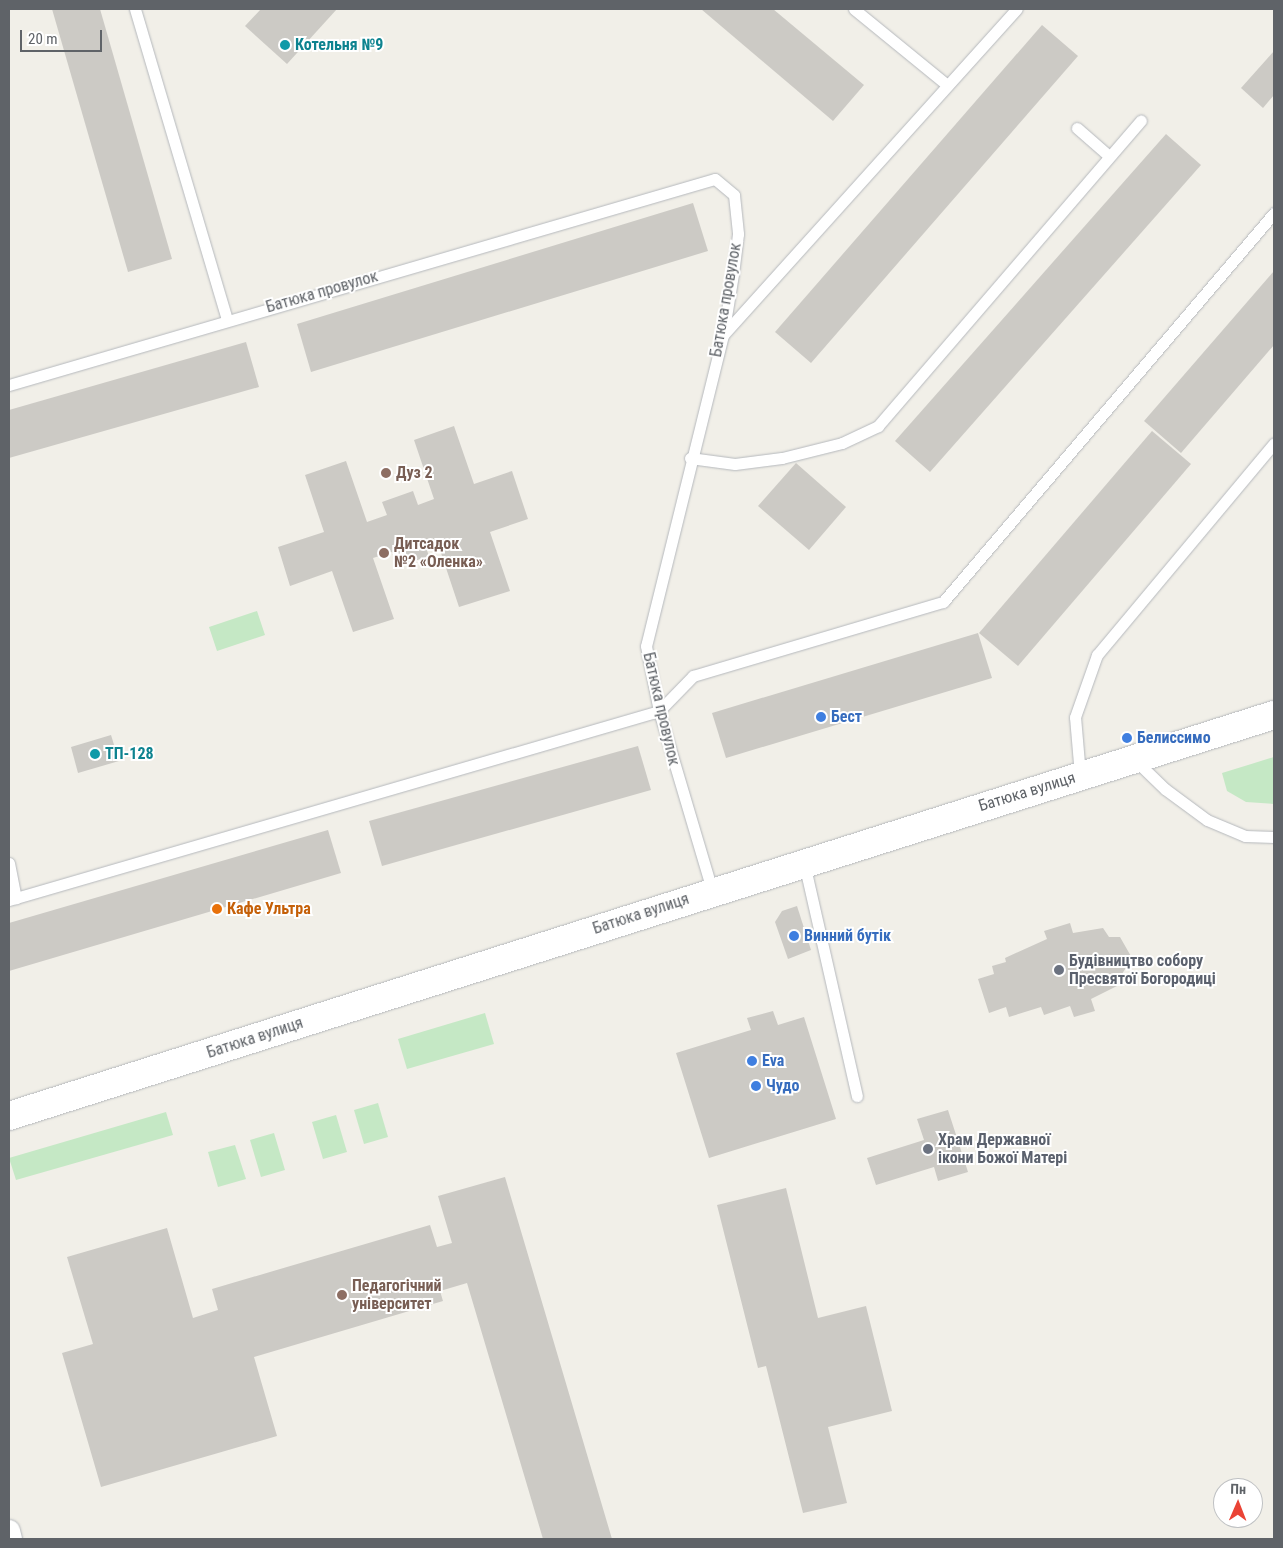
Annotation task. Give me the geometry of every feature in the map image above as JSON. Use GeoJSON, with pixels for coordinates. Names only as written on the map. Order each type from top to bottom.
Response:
{"type":"FeatureCollection","features":[{"type":"Feature","properties":{"kind":"street","name":"Батюка вулиця"},"geometry":{"type":"LineString","coordinates":[[9,1116],[712,890],[1274,715]]}},
{"type":"Feature","properties":{"kind":"street"},"geometry":{"type":"LineString","coordinates":[[9,1530],[11,1539]]}},
{"type":"Feature","properties":{"kind":"lane"},"geometry":{"type":"LineString","coordinates":[[135,9],[227,319]]}},
{"type":"Feature","properties":{"kind":"lane"},"geometry":{"type":"LineString","coordinates":[[854,9],[946,84]]}},
{"type":"Feature","properties":{"kind":"lane"},"geometry":{"type":"LineString","coordinates":[[722,335],[946,84],[1017,9]]}},
{"type":"Feature","properties":{"kind":"lane"},"geometry":{"type":"LineString","coordinates":[[690,458],[736,464],[782,458],[842,443],[878,426],[1141,120]]}},
{"type":"Feature","properties":{"kind":"lane"},"geometry":{"type":"LineString","coordinates":[[1077,128],[1109,156]]}},
{"type":"Feature","properties":{"kind":"lane","name":"Батюка провулок"},"geometry":{"type":"LineString","coordinates":[[9,385],[227,319],[715,179],[734,195],[738,234],[722,335],[690,458],[646,646],[659,711],[712,890]]}},
{"type":"Feature","properties":{"kind":"lane"},"geometry":{"type":"LineString","coordinates":[[9,863],[12,899],[659,711],[693,676],[943,602],[1274,213]]}},
{"type":"Feature","properties":{"kind":"lane"},"geometry":{"type":"LineString","coordinates":[[1080,775],[1075,717],[1096,655],[1274,444]]}},
{"type":"Feature","properties":{"kind":"lane"},"geometry":{"type":"LineString","coordinates":[[1134,758],[1165,790],[1207,820],[1245,836],[1274,838]]}},
{"type":"Feature","properties":{"kind":"lane"},"geometry":{"type":"LineString","coordinates":[[804,862],[857,1096]]}},
{"type":"Feature","properties":{"kind":"green space"},"geometry":{"type":"Polygon","coordinates":[[[257,611],[265,635],[217,651],[209,627],[257,611]]]}},
{"type":"Feature","properties":{"kind":"green space"},"geometry":{"type":"Polygon","coordinates":[[[1274,757],[1274,804],[1246,802],[1227,791],[1222,773],[1274,757]]]}},
{"type":"Feature","properties":{"kind":"green space"},"geometry":{"type":"Polygon","coordinates":[[[485,1013],[494,1044],[407,1069],[398,1039],[485,1013]]]}},
{"type":"Feature","properties":{"kind":"green space"},"geometry":{"type":"Polygon","coordinates":[[[378,1103],[388,1137],[364,1144],[354,1110],[378,1103]]]}},
{"type":"Feature","properties":{"kind":"green space"},"geometry":{"type":"Polygon","coordinates":[[[166,1112],[173,1135],[16,1180],[9,1158],[166,1112]]]}},
{"type":"Feature","properties":{"kind":"green space"},"geometry":{"type":"Polygon","coordinates":[[[336,1115],[347,1152],[323,1159],[312,1122],[336,1115]]]}},
{"type":"Feature","properties":{"kind":"green space"},"geometry":{"type":"Polygon","coordinates":[[[274,1133],[285,1170],[261,1177],[250,1140],[274,1133]]]}},
{"type":"Feature","properties":{"kind":"green space"},"geometry":{"type":"Polygon","coordinates":[[[235,1145],[246,1179],[218,1187],[208,1152],[235,1145]]]}},
{"type":"Feature","properties":{"kind":"building"},"geometry":{"type":"Polygon","coordinates":[[[52,9],[100,9],[172,259],[128,272],[52,9]]]}},
{"type":"Feature","properties":{"kind":"building","name":"Котельня №9"},"geometry":{"type":"Polygon","coordinates":[[[261,9],[337,9],[287,64],[245,26],[261,9]]]}},
{"type":"Feature","properties":{"kind":"building"},"geometry":{"type":"Polygon","coordinates":[[[701,9],[773,9],[864,85],[833,121],[701,9]]]}},
{"type":"Feature","properties":{"kind":"building"},"geometry":{"type":"Polygon","coordinates":[[[1042,25],[1078,56],[811,363],[775,332],[1042,25]]]}},
{"type":"Feature","properties":{"kind":"building"},"geometry":{"type":"Polygon","coordinates":[[[1274,51],[1274,95],[1263,108],[1241,88],[1274,51]]]}},
{"type":"Feature","properties":{"kind":"building"},"geometry":{"type":"Polygon","coordinates":[[[1166,134],[1201,165],[930,472],[895,441],[1166,134]]]}},
{"type":"Feature","properties":{"kind":"building"},"geometry":{"type":"Polygon","coordinates":[[[693,203],[708,251],[311,372],[297,324],[693,203]]]}},
{"type":"Feature","properties":{"kind":"building"},"geometry":{"type":"Polygon","coordinates":[[[1274,271],[1274,345],[1181,453],[1144,421],[1274,271]]]}},
{"type":"Feature","properties":{"kind":"building"},"geometry":{"type":"Polygon","coordinates":[[[246,342],[259,387],[9,458],[9,410],[246,342]]]}},
{"type":"Feature","properties":{"kind":"building"},"geometry":{"type":"Polygon","coordinates":[[[454,426],[474,484],[512,471],[528,519],[490,532],[510,591],[459,607],[437,541],[425,545],[429,556],[397,567],[392,552],[373,558],[394,619],[353,632],[332,571],[290,586],[278,547],[324,532],[305,475],[346,461],[367,522],[387,515],[382,502],[413,491],[418,505],[434,499],[414,440],[454,426]]]}},
{"type":"Feature","properties":{"kind":"building"},"geometry":{"type":"Polygon","coordinates":[[[1152,431],[1191,464],[1018,666],[979,633],[1152,431]]]}},
{"type":"Feature","properties":{"kind":"building"},"geometry":{"type":"Polygon","coordinates":[[[796,463],[846,507],[809,550],[758,506],[796,463]]]}},
{"type":"Feature","properties":{"kind":"building"},"geometry":{"type":"Polygon","coordinates":[[[978,633],[992,678],[726,758],[712,713],[978,633]]]}},
{"type":"Feature","properties":{"kind":"building","name":"ТП-128"},"geometry":{"type":"Polygon","coordinates":[[[111,735],[119,761],[78,773],[71,747],[111,735]]]}},
{"type":"Feature","properties":{"kind":"building"},"geometry":{"type":"Polygon","coordinates":[[[638,746],[651,790],[382,866],[369,821],[638,746]]]}},
{"type":"Feature","properties":{"kind":"building"},"geometry":{"type":"Polygon","coordinates":[[[328,830],[341,873],[9,971],[9,923],[328,830]]]}},
{"type":"Feature","properties":{"kind":"building","name":"Винний бутік"},"geometry":{"type":"Polygon","coordinates":[[[797,906],[811,950],[788,959],[775,922],[782,911],[797,906]]]}},
{"type":"Feature","properties":{"kind":"building","name":"Будівництво собору Пресвятої Богородиці"},"geometry":{"type":"Polygon","coordinates":[[[1070,923],[1073,933],[1103,928],[1109,937],[1120,937],[1132,958],[1122,974],[1123,983],[1091,999],[1095,1011],[1074,1017],[1070,1006],[1044,1015],[1041,1007],[1009,1017],[1006,1007],[989,1013],[978,979],[994,974],[992,966],[1006,962],[1005,958],[1047,939],[1044,931],[1070,923]]]}},
{"type":"Feature","properties":{"kind":"building","name":"Чудо"},"geometry":{"type":"Polygon","coordinates":[[[773,1011],[778,1025],[804,1017],[836,1119],[709,1158],[676,1053],[751,1030],[747,1018],[773,1011]]]}},
{"type":"Feature","properties":{"kind":"building","name":"Храм Державної ікони Божої Матері"},"geometry":{"type":"Polygon","coordinates":[[[948,1110],[968,1172],[938,1181],[934,1167],[876,1185],[867,1158],[924,1140],[917,1119],[948,1110]]]}},
{"type":"Feature","properties":{"kind":"building"},"geometry":{"type":"Polygon","coordinates":[[[505,1177],[612,1539],[543,1539],[467,1283],[440,1291],[443,1301],[254,1357],[277,1436],[101,1487],[62,1353],[93,1344],[67,1257],[167,1228],[193,1318],[218,1310],[212,1289],[430,1225],[437,1247],[452,1243],[438,1196],[505,1177]]]}},
{"type":"Feature","properties":{"kind":"building"},"geometry":{"type":"Polygon","coordinates":[[[786,1188],[818,1318],[866,1306],[892,1411],[828,1427],[847,1503],[803,1513],[766,1366],[758,1368],[717,1205],[786,1188]]]}},
{"type":"Feature","properties":{"kind":"place","name":"Котельня №9"},"geometry":{"type":"Point","coordinates":[285,45]}},
{"type":"Feature","properties":{"kind":"place","name":"Дуз 2"},"geometry":{"type":"Point","coordinates":[386,473]}},
{"type":"Feature","properties":{"kind":"place","name":"Дитсадок №2 «Оленка»"},"geometry":{"type":"Point","coordinates":[384,553]}},
{"type":"Feature","properties":{"kind":"place","name":"Бест"},"geometry":{"type":"Point","coordinates":[821,717]}},
{"type":"Feature","properties":{"kind":"place","name":"Белиссимо"},"geometry":{"type":"Point","coordinates":[1127,738]}},
{"type":"Feature","properties":{"kind":"place","name":"ТП-128"},"geometry":{"type":"Point","coordinates":[95,754]}},
{"type":"Feature","properties":{"kind":"place","name":"Кафе Ультра"},"geometry":{"type":"Point","coordinates":[217,909]}},
{"type":"Feature","properties":{"kind":"place","name":"Винний бутік"},"geometry":{"type":"Point","coordinates":[794,936]}},
{"type":"Feature","properties":{"kind":"place","name":"Будівництво собору Пресвятої Богородиці"},"geometry":{"type":"Point","coordinates":[1059,970]}},
{"type":"Feature","properties":{"kind":"place","name":"Eva"},"geometry":{"type":"Point","coordinates":[752,1061]}},
{"type":"Feature","properties":{"kind":"place","name":"Чудо"},"geometry":{"type":"Point","coordinates":[756,1086]}},
{"type":"Feature","properties":{"kind":"place","name":"Храм Державної ікони Божої Матері"},"geometry":{"type":"Point","coordinates":[928,1149]}},
{"type":"Feature","properties":{"kind":"place","name":"Педагогічний університет"},"geometry":{"type":"Point","coordinates":[342,1295]}}]}
